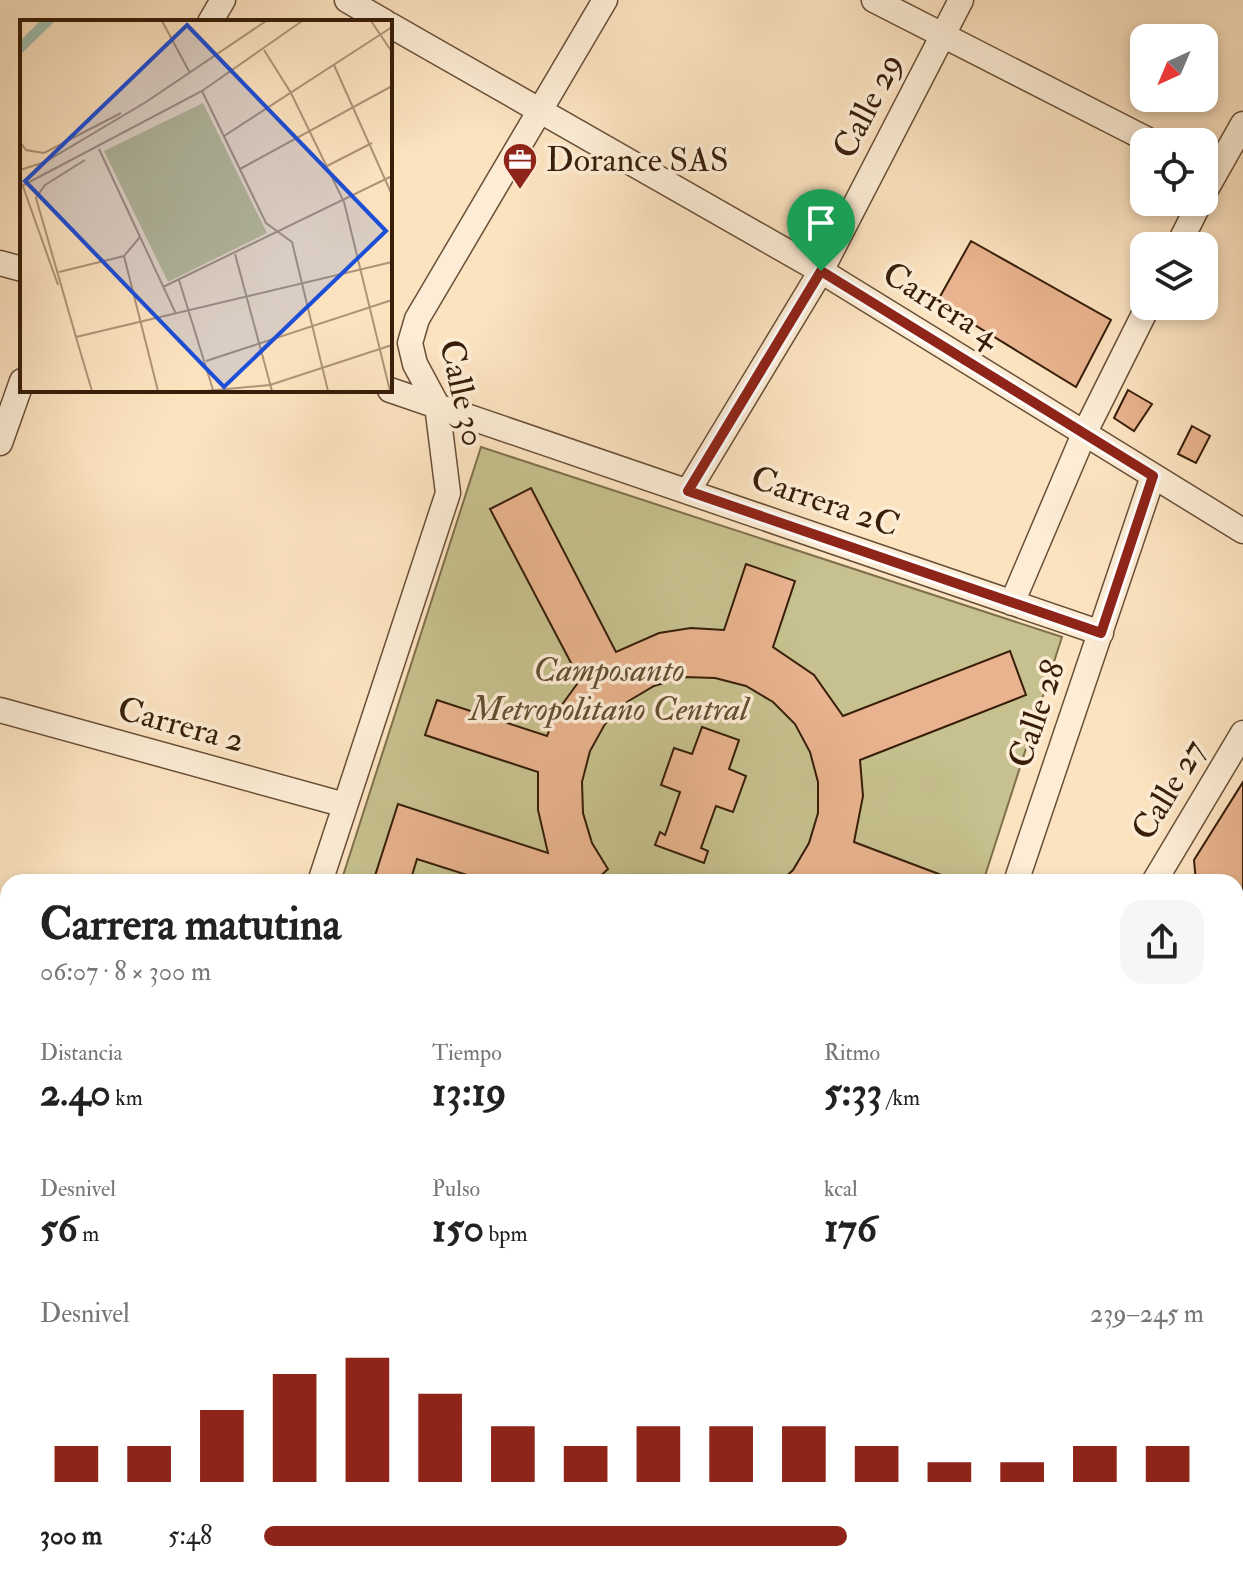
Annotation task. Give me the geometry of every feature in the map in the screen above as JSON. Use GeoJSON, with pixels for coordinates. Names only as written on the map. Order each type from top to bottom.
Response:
{"type":"FeatureCollection","features":[{"type":"Feature","properties":{"kind":"street"},"geometry":{"type":"LineString","coordinates":[[211,20],[223,0]]}},
{"type":"Feature","properties":{"kind":"street","name":"Carrera 4"},"geometry":{"type":"LineString","coordinates":[[347,0],[383,20]]}},
{"type":"Feature","properties":{"kind":"street","name":"Calle 30"},"geometry":{"type":"LineString","coordinates":[[323,874],[448,493],[437,405],[415,364],[410,343],[417,319],[605,0]]}},
{"type":"Feature","properties":{"kind":"street"},"geometry":{"type":"LineString","coordinates":[[874,0],[1130,131]]}},
{"type":"Feature","properties":{"kind":"street","name":"Calle 29"},"geometry":{"type":"LineString","coordinates":[[688,491],[821,271],[961,0]]}},
{"type":"Feature","properties":{"kind":"street","name":"Carrera 4"},"geometry":{"type":"LineString","coordinates":[[392,25],[821,271],[1243,531]]}},
{"type":"Feature","properties":{"kind":"street"},"geometry":{"type":"LineString","coordinates":[[1218,162],[1243,124]]}},
{"type":"Feature","properties":{"kind":"street"},"geometry":{"type":"LineString","coordinates":[[0,263],[20,268]]}},
{"type":"Feature","properties":{"kind":"street"},"geometry":{"type":"LineString","coordinates":[[1012,603],[1084,434],[1141,320]]}},
{"type":"Feature","properties":{"kind":"street"},"geometry":{"type":"LineString","coordinates":[[0,443],[20,387]]}},
{"type":"Feature","properties":{"kind":"street","name":"Carrera 2C"},"geometry":{"type":"LineString","coordinates":[[392,391],[1101,633]]}},
{"type":"Feature","properties":{"kind":"street","name":"Calle 28"},"geometry":{"type":"LineString","coordinates":[[1019,874],[1153,476]]}},
{"type":"Feature","properties":{"kind":"street","name":"Carrera 2"},"geometry":{"type":"LineString","coordinates":[[0,710],[345,805]]}},
{"type":"Feature","properties":{"kind":"street","name":"Calle 27"},"geometry":{"type":"LineString","coordinates":[[1159,874],[1243,733]]}},
{"type":"Feature","properties":{"kind":"green space","name":"Camposanto Metropolitano Central"},"geometry":{"type":"Polygon","coordinates":[[[481,447],[1062,637],[986,874],[344,874],[481,447]]]}},
{"type":"Feature","properties":{"kind":"building"},"geometry":{"type":"Polygon","coordinates":[[[971,241],[1111,320],[1076,387],[937,302],[971,241]]]}},
{"type":"Feature","properties":{"kind":"building"},"geometry":{"type":"Polygon","coordinates":[[[1128,390],[1152,404],[1134,431],[1114,418],[1128,390]]]}},
{"type":"Feature","properties":{"kind":"building"},"geometry":{"type":"Polygon","coordinates":[[[1192,426],[1210,436],[1196,463],[1178,454],[1192,426]]]}},
{"type":"Feature","properties":{"kind":"building"},"geometry":{"type":"Polygon","coordinates":[[[531,488],[616,652],[659,633],[691,628],[724,630],[746,564],[795,581],[773,647],[814,675],[843,716],[1010,651],[1026,695],[860,760],[863,796],[854,842],[939,874],[789,874],[809,843],[818,813],[818,782],[810,752],[795,724],[773,702],[746,686],[715,678],[684,677],[654,686],[627,702],[605,724],[590,751],[582,782],[583,813],[592,843],[608,869],[603,874],[464,874],[417,859],[412,874],[376,874],[398,804],[548,853],[538,810],[538,772],[425,735],[437,700],[547,736],[556,713],[580,680],[490,509],[531,488]]]}},
{"type":"Feature","properties":{"kind":"building"},"geometry":{"type":"Polygon","coordinates":[[[702,727],[739,740],[729,769],[746,776],[733,812],[716,806],[701,848],[708,851],[704,863],[655,845],[660,832],[665,835],[680,792],[661,785],[674,748],[692,754],[702,727]]]}},
{"type":"Feature","properties":{"kind":"building"},"geometry":{"type":"Polygon","coordinates":[[[1243,782],[1243,874],[1195,874],[1194,860],[1243,782]]]}},
{"type":"Feature","properties":{"kind":"place","name":"Dorance SAS"},"geometry":{"type":"Point","coordinates":[520,191]}},
{"type":"Feature","properties":{"kind":"route"},"geometry":{"type":"LineString","coordinates":[[821,271],[1153,476],[1101,633],[688,491],[821,271]]}}]}
